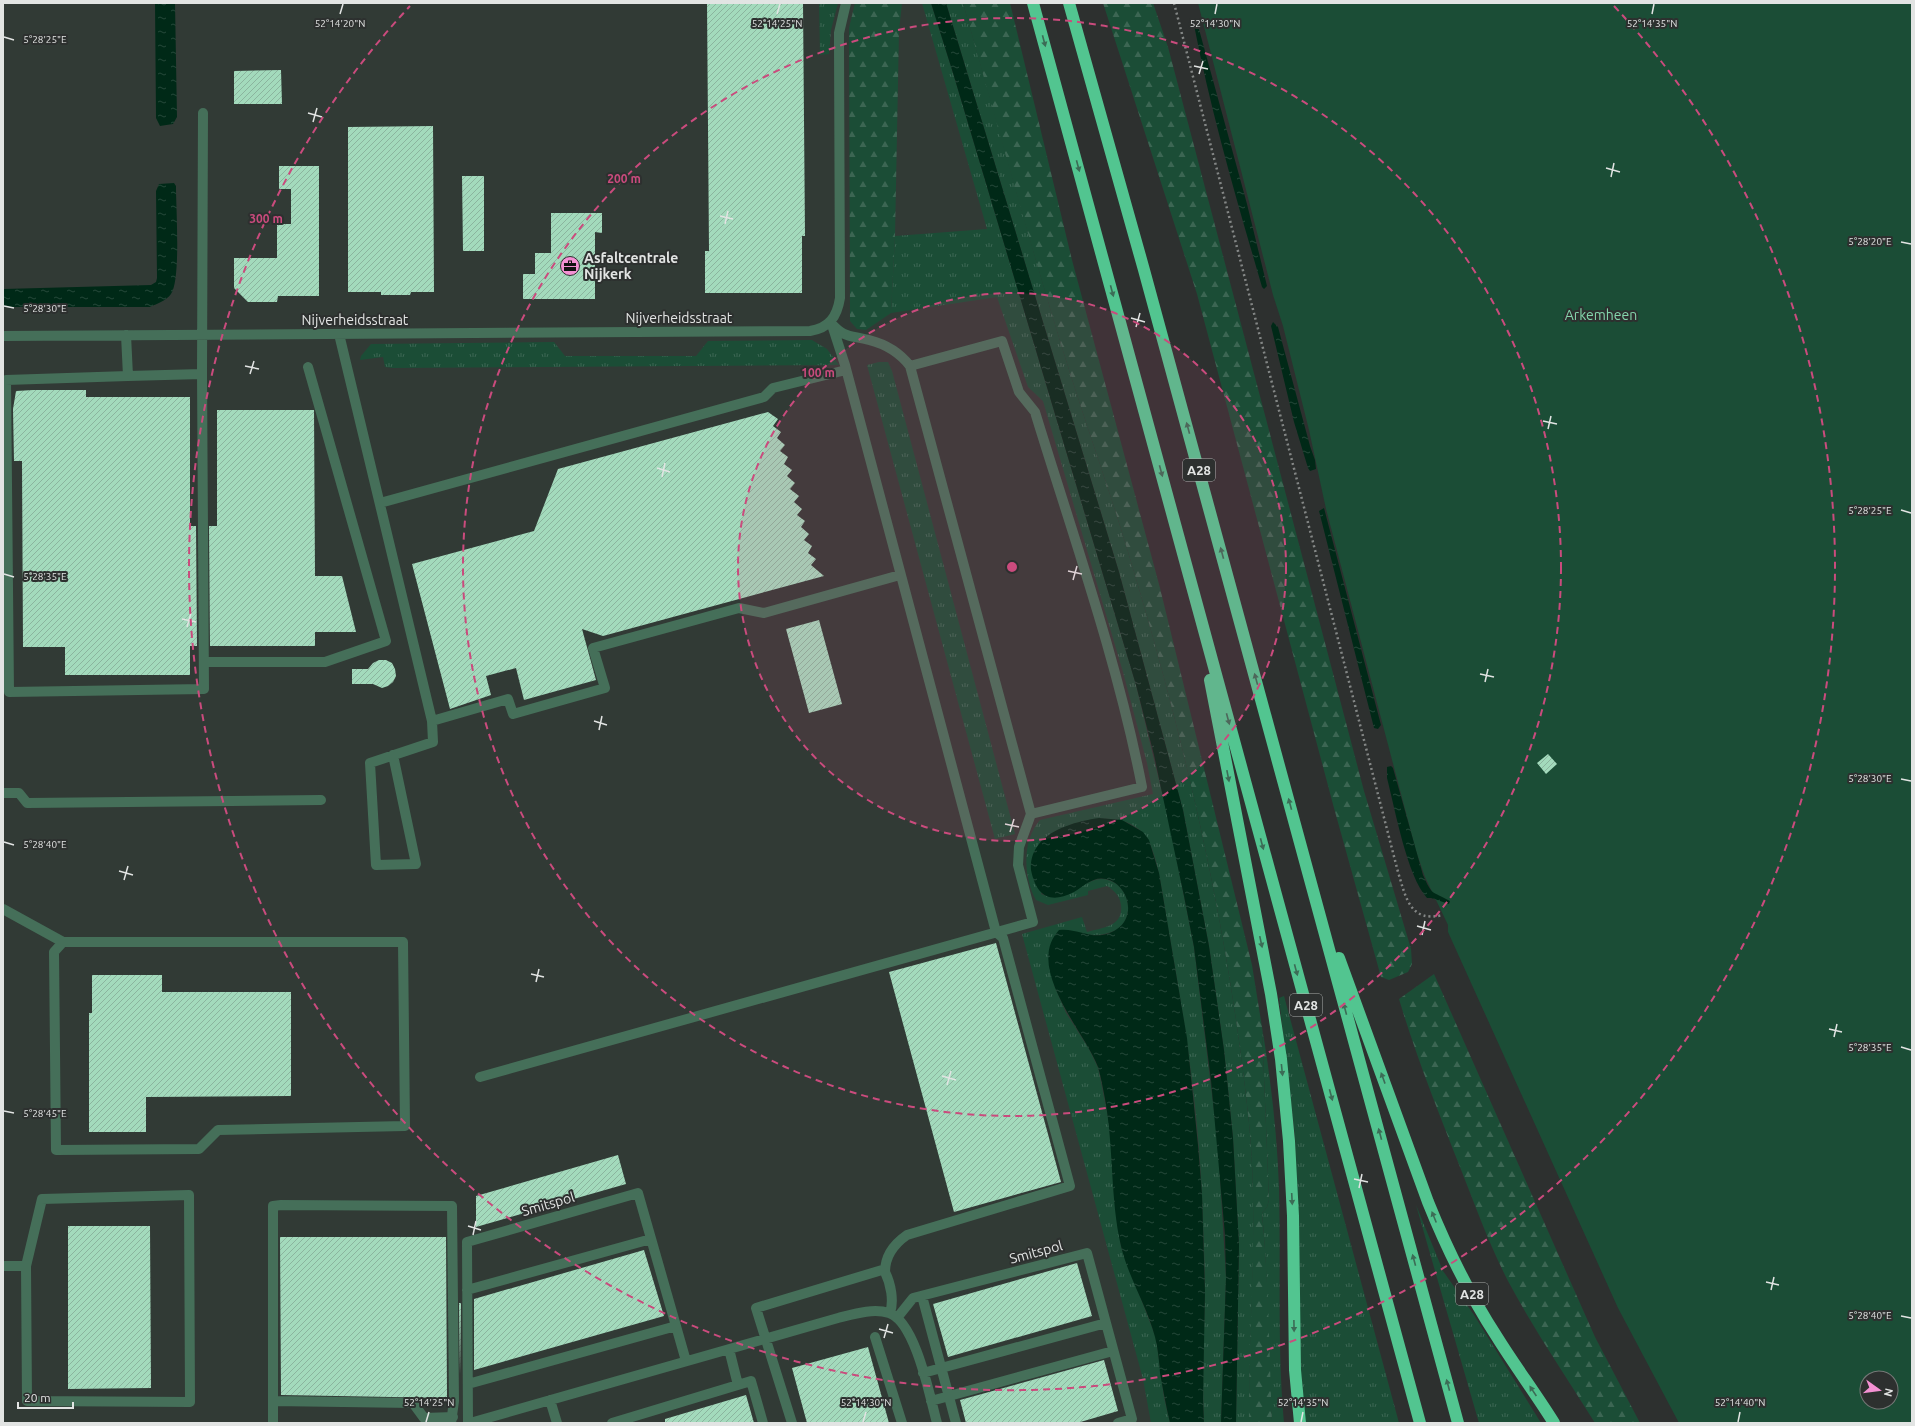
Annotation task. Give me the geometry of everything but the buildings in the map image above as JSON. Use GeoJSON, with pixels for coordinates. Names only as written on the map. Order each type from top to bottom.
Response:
{"type":"FeatureCollection","features":[{"type":"Feature","properties":{"kind":"highway","name":"A28"},"geometry":{"type":"LineString","coordinates":[[1033,3],[1420,1423]]}},
{"type":"Feature","properties":{"kind":"highway","name":"A28"},"geometry":{"type":"LineString","coordinates":[[1069,3],[1140,255],[1458,1423]]}},
{"type":"Feature","properties":{"kind":"highway","name":"A28"},"geometry":{"type":"LineString","coordinates":[[1192,587],[1271,994],[1281,1059],[1290,1141],[1293,1216],[1295,1370],[1300,1423]]}},
{"type":"Feature","properties":{"kind":"highway","name":"A28"},"geometry":{"type":"LineString","coordinates":[[1311,882],[1428,1202],[1443,1238],[1460,1274],[1489,1324],[1554,1423]]}},
{"type":"Feature","properties":{"kind":"street"},"geometry":{"type":"LineString","coordinates":[[831,323],[837,313],[840,298],[839,33],[846,3]]}},
{"type":"Feature","properties":{"kind":"street"},"geometry":{"type":"LineString","coordinates":[[202,374],[6,380],[6,679],[9,692],[204,689],[202,374],[203,113]]}},
{"type":"Feature","properties":{"kind":"street"},"geometry":{"type":"LineString","coordinates":[[480,1077],[680,1023],[1033,922],[1018,865],[1019,847],[1031,814],[910,366],[904,358],[890,348],[868,340],[855,339],[840,333],[831,323]]}},
{"type":"Feature","properties":{"kind":"street"},"geometry":{"type":"LineString","coordinates":[[831,323],[841,349],[996,932],[1003,938],[1070,1186],[907,1235],[898,1241],[889,1253],[885,1266],[885,1272],[888,1278],[894,1316],[910,1334],[937,1423]]}},
{"type":"Feature","properties":{"kind":"street","name":"Nijverheidsstraat"},"geometry":{"type":"LineString","coordinates":[[3,336],[203,336],[810,331],[821,329],[831,323]]}},
{"type":"Feature","properties":{"kind":"street"},"geometry":{"type":"LineString","coordinates":[[339,334],[432,721],[433,742],[370,763],[376,865],[416,864],[394,756]]}},
{"type":"Feature","properties":{"kind":"street"},"geometry":{"type":"LineString","coordinates":[[126,336],[128,376]]}},
{"type":"Feature","properties":{"kind":"street"},"geometry":{"type":"LineString","coordinates":[[910,366],[1002,341],[1019,392],[1034,412],[1103,633],[1131,730],[1142,787],[1031,814]]}},
{"type":"Feature","properties":{"kind":"street"},"geometry":{"type":"LineString","coordinates":[[204,662],[325,662],[386,641],[308,367]]}},
{"type":"Feature","properties":{"kind":"street"},"geometry":{"type":"LineString","coordinates":[[380,503],[764,398],[773,388],[846,370]]}},
{"type":"Feature","properties":{"kind":"street"},"geometry":{"type":"LineString","coordinates":[[432,721],[508,699],[513,714],[604,688],[593,648],[739,608],[764,613],[900,575]]}},
{"type":"Feature","properties":{"kind":"street"},"geometry":{"type":"LineString","coordinates":[[3,793],[19,793],[28,803],[321,800]]}},
{"type":"Feature","properties":{"kind":"street"},"geometry":{"type":"LineString","coordinates":[[3,910],[62,942],[403,942],[405,1126],[218,1130],[199,1149],[56,1150],[54,952],[62,942]]}},
{"type":"Feature","properties":{"kind":"street","name":"Smitspol"},"geometry":{"type":"LineString","coordinates":[[686,1361],[638,1193],[467,1242],[469,1423],[854,1314],[878,1312],[894,1316],[913,1298],[1087,1253],[1132,1419],[1118,1423]]}},
{"type":"Feature","properties":{"kind":"street"},"geometry":{"type":"LineString","coordinates":[[189,1195],[190,1402],[27,1401],[26,1266],[42,1199],[189,1195]]}},
{"type":"Feature","properties":{"kind":"street"},"geometry":{"type":"LineString","coordinates":[[273,1401],[413,1403],[424,1418],[452,1420],[454,1401],[452,1206],[273,1206],[273,1401],[273,1423]]}},
{"type":"Feature","properties":{"kind":"street"},"geometry":{"type":"LineString","coordinates":[[467,1290],[651,1239]]}},
{"type":"Feature","properties":{"kind":"street"},"geometry":{"type":"LineString","coordinates":[[3,1266],[26,1266]]}},
{"type":"Feature","properties":{"kind":"street"},"geometry":{"type":"LineString","coordinates":[[792,1423],[756,1308],[882,1270],[885,1272]]}},
{"type":"Feature","properties":{"kind":"street"},"geometry":{"type":"LineString","coordinates":[[922,1296],[956,1423]]}},
{"type":"Feature","properties":{"kind":"street"},"geometry":{"type":"LineString","coordinates":[[923,1373],[1106,1323]]}},
{"type":"Feature","properties":{"kind":"street"},"geometry":{"type":"LineString","coordinates":[[468,1384],[676,1326]]}},
{"type":"Feature","properties":{"kind":"street"},"geometry":{"type":"LineString","coordinates":[[875,1337],[902,1423]]}},
{"type":"Feature","properties":{"kind":"street"},"geometry":{"type":"LineString","coordinates":[[728,1349],[738,1385]]}},
{"type":"Feature","properties":{"kind":"street"},"geometry":{"type":"LineString","coordinates":[[931,1401],[1113,1351]]}},
{"type":"Feature","properties":{"kind":"street"},"geometry":{"type":"LineString","coordinates":[[612,1423],[752,1381],[763,1423]]}},
{"type":"Feature","properties":{"kind":"street"},"geometry":{"type":"LineString","coordinates":[[550,1400],[557,1423]]}},
{"type":"Feature","properties":{"kind":"path"},"geometry":{"type":"LineString","coordinates":[[1174,3],[1398,872],[1409,905],[1414,911],[1420,915],[1428,917],[1443,915]]}},
{"type":"Feature","properties":{"kind":"shaded area"},"geometry":{"type":"Polygon","coordinates":[[[3,3],[924,3],[1140,719],[1192,988],[1213,1423],[3,1423],[3,3]]]}},
{"type":"Feature","properties":{"kind":"green space"},"geometry":{"type":"Polygon","coordinates":[[[819,3],[838,3],[831,30],[829,54],[820,55],[819,3]]]}},
{"type":"Feature","properties":{"kind":"green space"},"geometry":{"type":"Polygon","coordinates":[[[855,3],[902,3],[899,31],[895,236],[891,313],[866,330],[857,329],[850,321],[849,28],[855,3]]]}},
{"type":"Feature","properties":{"kind":"green space"},"geometry":{"type":"Polygon","coordinates":[[[922,3],[931,3],[953,73],[1136,685],[1169,821],[1194,947],[1218,1144],[1226,1278],[1221,1423],[1204,1423],[1203,1375],[1205,1270],[1200,1162],[1194,1094],[1185,1027],[1162,891],[1153,850],[1143,833],[1127,822],[1108,819],[1089,820],[1070,825],[1041,894],[1052,897],[1061,896],[1087,883],[1104,879],[1119,886],[1127,899],[1128,913],[1126,920],[1116,930],[1110,933],[1092,935],[1068,930],[1054,985],[1066,1013],[1089,1049],[1098,1068],[1110,1127],[1116,1209],[1121,1247],[1156,1338],[1164,1398],[1170,1423],[1151,1423],[1143,1379],[1022,934],[1082,917],[1087,932],[1111,925],[1116,922],[1121,912],[1121,905],[1118,896],[1107,886],[1088,891],[1088,895],[1048,905],[1036,900],[1029,881],[1026,859],[1030,838],[1034,828],[1040,820],[1153,794],[1147,763],[1123,672],[1043,401],[1028,387],[997,297],[891,313],[895,236],[987,229],[922,3]]]}},
{"type":"Feature","properties":{"kind":"green space"},"geometry":{"type":"Polygon","coordinates":[[[946,3],[963,3],[1029,237],[1077,395],[1121,529],[1143,602],[1200,823],[1229,972],[1249,1123],[1252,1160],[1253,1273],[1249,1423],[1236,1423],[1239,1245],[1233,1138],[1224,1050],[1209,946],[1183,810],[1119,572],[946,3]]]}},
{"type":"Feature","properties":{"kind":"green space"},"geometry":{"type":"Polygon","coordinates":[[[963,3],[1010,3],[1072,260],[1160,588],[1252,965],[1262,1027],[1269,1200],[1267,1207],[1262,1213],[1267,1292],[1272,1423],[1249,1423],[1253,1198],[1249,1123],[1229,972],[1200,823],[1143,602],[1057,330],[963,3]]]}},
{"type":"Feature","properties":{"kind":"green space"},"geometry":{"type":"Polygon","coordinates":[[[1103,3],[1153,3],[1168,47],[1364,791],[1411,949],[1412,964],[1408,972],[1389,980],[1381,977],[1334,808],[1197,294],[1103,3]]]}},
{"type":"Feature","properties":{"kind":"green space","name":"Arkemheen"},"geometry":{"type":"Polygon","coordinates":[[[1198,3],[1912,3],[1912,1423],[1679,1423],[1618,1308],[1448,932],[1448,925],[1425,877],[1416,851],[1326,509],[1309,430],[1283,326],[1273,295],[1198,3]]]}},
{"type":"Feature","properties":{"kind":"green space"},"geometry":{"type":"Polygon","coordinates":[[[812,340],[827,349],[839,365],[392,368],[385,367],[383,357],[360,360],[361,356],[371,344],[554,342],[565,356],[696,356],[708,341],[812,340]]]}},
{"type":"Feature","properties":{"kind":"green space"},"geometry":{"type":"Polygon","coordinates":[[[879,362],[888,362],[892,371],[1015,834],[995,839],[867,365],[879,362]]]}},
{"type":"Feature","properties":{"kind":"green space"},"geometry":{"type":"Polygon","coordinates":[[[1434,974],[1595,1337],[1640,1423],[1595,1423],[1528,1317],[1508,1281],[1495,1253],[1428,1083],[1399,999],[1434,974]]]}},
{"type":"Feature","properties":{"kind":"green space"},"geometry":{"type":"Polygon","coordinates":[[[1284,996],[1399,1423],[1305,1423],[1301,1374],[1295,1136],[1279,998],[1284,996]]]}},
{"type":"Feature","properties":{"kind":"green space"},"geometry":{"type":"Polygon","coordinates":[[[1262,1027],[1277,1147],[1280,1217],[1281,1364],[1284,1423],[1272,1423],[1270,1397],[1266,1266],[1262,1213],[1267,1207],[1269,1200],[1262,1027]]]}},
{"type":"Feature","properties":{"kind":"green space"},"geometry":{"type":"Polygon","coordinates":[[[1416,1205],[1443,1271],[1474,1315],[1541,1423],[1479,1423],[1416,1205]]]}},
{"type":"Feature","properties":{"kind":"water"},"geometry":{"type":"Polygon","coordinates":[[[155,3],[175,3],[177,117],[173,124],[160,126],[156,118],[155,3]]]}},
{"type":"Feature","properties":{"kind":"water"},"geometry":{"type":"Polygon","coordinates":[[[931,3],[946,3],[1119,572],[1183,810],[1209,946],[1224,1050],[1233,1138],[1239,1245],[1236,1423],[1221,1423],[1226,1278],[1225,1235],[1211,1080],[1194,947],[1154,755],[1136,685],[931,3]]]}},
{"type":"Feature","properties":{"kind":"water"},"geometry":{"type":"Polygon","coordinates":[[[1197,22],[1247,204],[1267,286],[1264,289],[1262,287],[1243,222],[1216,124],[1194,25],[1197,22]]]}},
{"type":"Feature","properties":{"kind":"water"},"geometry":{"type":"Polygon","coordinates":[[[174,183],[176,186],[177,226],[176,274],[171,294],[166,299],[150,307],[3,307],[3,289],[151,285],[156,282],[156,191],[159,184],[174,183]]]}},
{"type":"Feature","properties":{"kind":"water"},"geometry":{"type":"Polygon","coordinates":[[[1273,322],[1278,327],[1315,460],[1316,469],[1310,471],[1294,422],[1271,326],[1273,322]]]}},
{"type":"Feature","properties":{"kind":"water"},"geometry":{"type":"Polygon","coordinates":[[[1324,508],[1381,725],[1378,729],[1374,728],[1319,511],[1324,508]]]}},
{"type":"Feature","properties":{"kind":"water"},"geometry":{"type":"Polygon","coordinates":[[[1391,766],[1393,768],[1423,875],[1431,890],[1450,901],[1449,904],[1427,898],[1413,874],[1402,841],[1387,778],[1387,767],[1391,766]]]}},
{"type":"Feature","properties":{"kind":"water"},"geometry":{"type":"Polygon","coordinates":[[[1099,818],[1122,820],[1143,832],[1149,840],[1159,873],[1187,1038],[1198,1145],[1202,1194],[1205,1292],[1204,1423],[1170,1423],[1160,1373],[1158,1350],[1152,1325],[1128,1269],[1121,1246],[1113,1191],[1108,1117],[1098,1067],[1060,1000],[1048,963],[1050,945],[1059,930],[1094,935],[1109,933],[1117,929],[1127,916],[1127,901],[1120,887],[1114,882],[1101,878],[1085,884],[1074,892],[1065,896],[1057,898],[1051,897],[1045,895],[1036,886],[1031,870],[1032,856],[1044,838],[1066,826],[1099,818]]]}},
{"type":"Feature","properties":{"kind":"place","name":"Asfaltcentrale Nijkerk"},"geometry":{"type":"Point","coordinates":[570,266]}}]}
